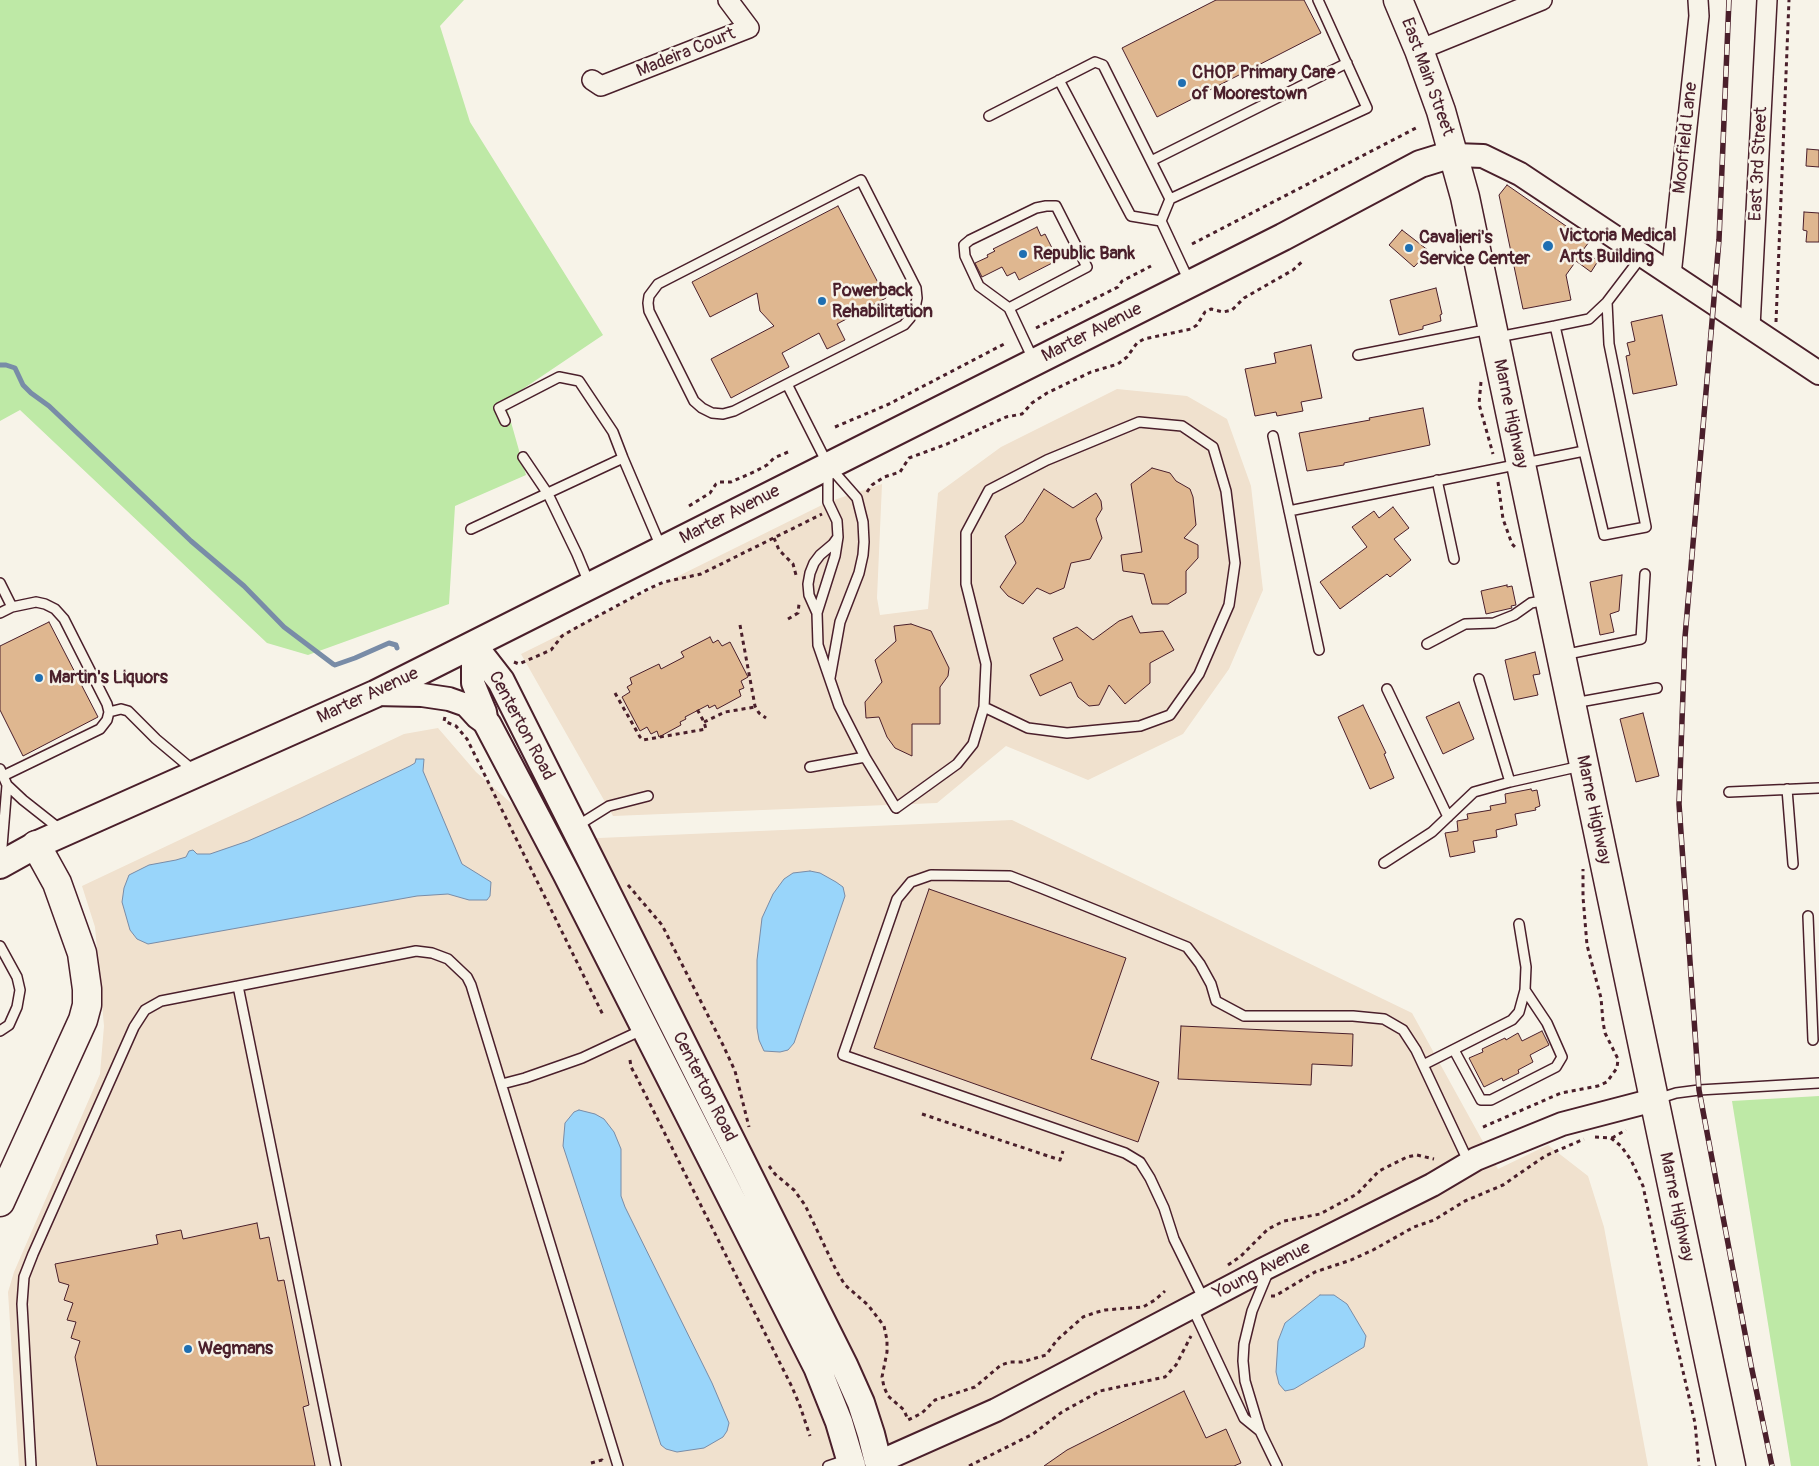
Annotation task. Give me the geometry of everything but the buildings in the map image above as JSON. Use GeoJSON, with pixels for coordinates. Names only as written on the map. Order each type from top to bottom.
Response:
{"type":"FeatureCollection","features":[{"type":"Feature","properties":{"kind":"main road","name":"East Main Street"},"geometry":{"type":"LineString","coordinates":[[1398,0],[1419,50],[1455,155]]}},
{"type":"Feature","properties":{"kind":"main road","name":"Marter Avenue"},"geometry":{"type":"LineString","coordinates":[[0,865],[36,846],[375,694],[1283,237],[1420,164],[1455,155]]}},
{"type":"Feature","properties":{"kind":"main road","name":"Marne Highway"},"geometry":{"type":"LineString","coordinates":[[1455,155],[1731,1466]]}},
{"type":"Feature","properties":{"kind":"main road","name":"Centerton Road"},"geometry":{"type":"LineString","coordinates":[[473,645],[501,681],[846,1371],[872,1434],[861,1463]]}},
{"type":"Feature","properties":{"kind":"main road","name":"Centerton Road"},"geometry":{"type":"LineString","coordinates":[[488,725],[566,873],[817,1367],[861,1463]]}},
{"type":"Feature","properties":{"kind":"main road"},"geometry":{"type":"LineString","coordinates":[[0,1202],[84,1020],[87,1005],[82,953],[57,882],[36,846]]}},
{"type":"Feature","properties":{"kind":"street","name":"Madeira Court"},"geometry":{"type":"LineString","coordinates":[[592,80],[602,86],[749,28],[728,0]]}},
{"type":"Feature","properties":{"kind":"street"},"geometry":{"type":"LineString","coordinates":[[1419,50],[1542,0]]}},
{"type":"Feature","properties":{"kind":"street","name":"Moorfield Lane"},"geometry":{"type":"LineString","coordinates":[[1671,275],[1699,16],[1698,0]]}},
{"type":"Feature","properties":{"kind":"street","name":"East 3rd Street"},"geometry":{"type":"LineString","coordinates":[[1750,327],[1767,0]]}},
{"type":"Feature","properties":{"kind":"street"},"geometry":{"type":"LineString","coordinates":[[1455,155],[1483,156],[1520,174],[1819,373]]}},
{"type":"Feature","properties":{"kind":"street","name":"Centerton Road"},"geometry":{"type":"LineString","coordinates":[[473,645],[473,683],[485,712],[488,725]]}},
{"type":"Feature","properties":{"kind":"street"},"geometry":{"type":"LineString","coordinates":[[375,694],[422,695],[449,699],[466,704],[477,717],[488,725]]}},
{"type":"Feature","properties":{"kind":"street","name":"Young Avenue"},"geometry":{"type":"LineString","coordinates":[[861,1463],[996,1410],[1271,1266],[1432,1185],[1491,1152],[1562,1124],[1654,1100]]}},
{"type":"Feature","properties":{"kind":"lane"},"geometry":{"type":"LineString","coordinates":[[1190,284],[1161,222],[1170,199],[1368,108],[1318,0]]}},
{"type":"Feature","properties":{"kind":"lane"},"geometry":{"type":"LineString","coordinates":[[989,116],[1095,62],[1103,65],[1170,199]]}},
{"type":"Feature","properties":{"kind":"lane"},"geometry":{"type":"LineString","coordinates":[[1151,161],[1347,63]]}},
{"type":"Feature","properties":{"kind":"lane"},"geometry":{"type":"LineString","coordinates":[[1059,80],[1131,216],[1161,222]]}},
{"type":"Feature","properties":{"kind":"lane"},"geometry":{"type":"LineString","coordinates":[[861,180],[916,288],[915,308],[904,325],[787,384],[734,411],[723,414],[712,413],[702,408],[694,401],[649,311],[649,296],[658,284],[861,180]]}},
{"type":"Feature","properties":{"kind":"lane"},"geometry":{"type":"LineString","coordinates":[[1009,308],[1087,267],[1056,206],[1036,208],[970,240],[964,245],[965,256],[980,286],[1009,308],[1034,362]]}},
{"type":"Feature","properties":{"kind":"lane"},"geometry":{"type":"LineString","coordinates":[[1358,356],[1493,333],[1555,326],[1589,319],[1607,302],[1642,256]]}},
{"type":"Feature","properties":{"kind":"lane"},"geometry":{"type":"LineString","coordinates":[[1555,326],[1604,535],[1646,527],[1609,344],[1607,302]]}},
{"type":"Feature","properties":{"kind":"lane"},"geometry":{"type":"LineString","coordinates":[[505,421],[499,408],[559,377],[579,381],[613,432],[662,549]]}},
{"type":"Feature","properties":{"kind":"lane"},"geometry":{"type":"LineString","coordinates":[[787,384],[828,465],[857,498],[861,513],[864,542],[859,573],[840,622],[830,678]]}},
{"type":"Feature","properties":{"kind":"lane"},"geometry":{"type":"LineString","coordinates":[[828,465],[828,502],[837,521],[838,537],[835,556],[817,613],[818,645],[839,706],[865,757],[896,808],[958,764],[973,744],[984,707],[986,664],[966,584],[966,533],[989,490],[1047,460],[1139,422],[1182,426],[1213,446],[1226,491],[1235,563],[1228,605],[1199,674],[1170,715],[1140,726],[1067,733],[1028,728],[984,707]]}},
{"type":"Feature","properties":{"kind":"lane"},"geometry":{"type":"LineString","coordinates":[[1273,436],[1319,650]]}},
{"type":"Feature","properties":{"kind":"lane"},"geometry":{"type":"LineString","coordinates":[[1289,511],[1584,451]]}},
{"type":"Feature","properties":{"kind":"lane"},"geometry":{"type":"LineString","coordinates":[[523,457],[548,494],[590,586]]}},
{"type":"Feature","properties":{"kind":"lane"},"geometry":{"type":"LineString","coordinates":[[471,529],[623,458]]}},
{"type":"Feature","properties":{"kind":"lane"},"geometry":{"type":"LineString","coordinates":[[1437,480],[1454,559]]}},
{"type":"Feature","properties":{"kind":"lane"},"geometry":{"type":"LineString","coordinates":[[817,613],[809,595],[810,573],[820,555],[838,537]]}},
{"type":"Feature","properties":{"kind":"lane"},"geometry":{"type":"LineString","coordinates":[[1561,656],[1641,639],[1645,574]]}},
{"type":"Feature","properties":{"kind":"lane"},"geometry":{"type":"LineString","coordinates":[[0,583],[12,607]]}},
{"type":"Feature","properties":{"kind":"lane"},"geometry":{"type":"LineString","coordinates":[[1427,644],[1465,624],[1494,623],[1514,615],[1531,603],[1549,600]]}},
{"type":"Feature","properties":{"kind":"lane"},"geometry":{"type":"LineString","coordinates":[[0,614],[12,607],[36,602],[55,609],[64,619],[107,704],[109,712],[107,720],[100,729],[2,772],[8,785],[23,800],[65,833]]}},
{"type":"Feature","properties":{"kind":"lane"},"geometry":{"type":"LineString","coordinates":[[1479,679],[1510,782]]}},
{"type":"Feature","properties":{"kind":"lane"},"geometry":{"type":"LineString","coordinates":[[1571,704],[1657,688]]}},
{"type":"Feature","properties":{"kind":"lane"},"geometry":{"type":"LineString","coordinates":[[1386,690],[1448,817]]}},
{"type":"Feature","properties":{"kind":"lane"},"geometry":{"type":"LineString","coordinates":[[109,712],[121,709],[128,711],[156,739],[197,774]]}},
{"type":"Feature","properties":{"kind":"lane"},"geometry":{"type":"LineString","coordinates":[[810,767],[865,757]]}},
{"type":"Feature","properties":{"kind":"lane"},"geometry":{"type":"LineString","coordinates":[[1384,863],[1432,832],[1474,792],[1584,765]]}},
{"type":"Feature","properties":{"kind":"lane"},"geometry":{"type":"LineString","coordinates":[[0,865],[8,785]]}},
{"type":"Feature","properties":{"kind":"lane"},"geometry":{"type":"LineString","coordinates":[[1729,792],[1819,788]]}},
{"type":"Feature","properties":{"kind":"lane"},"geometry":{"type":"LineString","coordinates":[[1787,790],[1793,864]]}},
{"type":"Feature","properties":{"kind":"lane"},"geometry":{"type":"LineString","coordinates":[[574,827],[609,806],[648,796]]}},
{"type":"Feature","properties":{"kind":"lane"},"geometry":{"type":"LineString","coordinates":[[1260,1431],[1244,1418],[1198,1304],[1164,1208],[1140,1162],[1124,1153],[843,1056],[897,899],[911,882],[931,875],[1010,876],[1187,947],[1200,964],[1211,984],[1216,1002],[1236,1013],[1244,1016],[1354,1016],[1384,1019],[1404,1030],[1423,1065],[1469,1163]]}},
{"type":"Feature","properties":{"kind":"lane"},"geometry":{"type":"LineString","coordinates":[[1808,916],[1813,1040]]}},
{"type":"Feature","properties":{"kind":"lane"},"geometry":{"type":"LineString","coordinates":[[1423,1065],[1512,1020],[1519,1012],[1525,990],[1526,968],[1519,924]]}},
{"type":"Feature","properties":{"kind":"lane"},"geometry":{"type":"LineString","coordinates":[[0,946],[17,978],[20,990],[17,1007],[9,1025],[0,1031]]}},
{"type":"Feature","properties":{"kind":"lane"},"geometry":{"type":"LineString","coordinates":[[31,1466],[22,1304],[24,1277],[134,1027],[145,1010],[161,1001],[409,952],[426,951],[438,954],[455,964],[467,977],[471,985],[618,1466]]}},
{"type":"Feature","properties":{"kind":"lane"},"geometry":{"type":"LineString","coordinates":[[238,986],[336,1466]]}},
{"type":"Feature","properties":{"kind":"lane"},"geometry":{"type":"LineString","coordinates":[[1454,1050],[1480,1100],[1491,1100],[1556,1067],[1562,1057],[1547,1023],[1525,990]]}},
{"type":"Feature","properties":{"kind":"lane"},"geometry":{"type":"LineString","coordinates":[[502,1084],[582,1058],[645,1029]]}},
{"type":"Feature","properties":{"kind":"lane"},"geometry":{"type":"LineString","coordinates":[[1654,1100],[1676,1093],[1699,1090],[1819,1083]]}},
{"type":"Feature","properties":{"kind":"lane"},"geometry":{"type":"LineString","coordinates":[[1271,1266],[1252,1312],[1244,1344],[1243,1361],[1245,1381],[1260,1431],[1277,1466]]}},
{"type":"Feature","properties":{"kind":"path"},"geometry":{"type":"LineString","coordinates":[[1776,323],[1789,0]]}},
{"type":"Feature","properties":{"kind":"path"},"geometry":{"type":"LineString","coordinates":[[1192,244],[1416,128]]}},
{"type":"Feature","properties":{"kind":"path"},"geometry":{"type":"LineString","coordinates":[[865,495],[872,485],[878,481],[900,472],[909,458],[947,444],[1006,417],[1022,414],[1032,403],[1047,393],[1091,372],[1118,364],[1144,339],[1191,329],[1211,309],[1223,312],[1232,310],[1244,298],[1293,270],[1304,260]]}},
{"type":"Feature","properties":{"kind":"path"},"geometry":{"type":"LineString","coordinates":[[1036,328],[1118,287],[1122,281],[1151,266]]}},
{"type":"Feature","properties":{"kind":"path"},"geometry":{"type":"LineString","coordinates":[[836,427],[889,404],[1006,344]]}},
{"type":"Feature","properties":{"kind":"path"},"geometry":{"type":"LineString","coordinates":[[1481,381],[1480,404],[1493,454]]}},
{"type":"Feature","properties":{"kind":"path"},"geometry":{"type":"LineString","coordinates":[[689,506],[710,493],[716,484],[731,482],[756,471],[767,465],[774,458],[788,452]]}},
{"type":"Feature","properties":{"kind":"path"},"geometry":{"type":"LineString","coordinates":[[1498,482],[1503,519],[1512,544],[1518,551]]}},
{"type":"Feature","properties":{"kind":"path"},"geometry":{"type":"LineString","coordinates":[[514,662],[519,664],[551,650],[562,636],[664,582],[701,574],[824,513]]}},
{"type":"Feature","properties":{"kind":"path"},"geometry":{"type":"LineString","coordinates":[[774,538],[779,550],[793,564],[796,576]]}},
{"type":"Feature","properties":{"kind":"path"},"geometry":{"type":"LineString","coordinates":[[788,619],[799,611],[798,598]]}},
{"type":"Feature","properties":{"kind":"path"},"geometry":{"type":"LineString","coordinates":[[740,625],[755,707],[766,718]]}},
{"type":"Feature","properties":{"kind":"path"},"geometry":{"type":"LineString","coordinates":[[615,692],[630,715],[640,737],[644,740],[706,729],[697,709]]}},
{"type":"Feature","properties":{"kind":"path"},"geometry":{"type":"LineString","coordinates":[[704,722],[725,712],[755,707]]}},
{"type":"Feature","properties":{"kind":"path"},"geometry":{"type":"LineString","coordinates":[[446,714],[444,721],[456,726],[467,738],[603,1015]]}},
{"type":"Feature","properties":{"kind":"path"},"geometry":{"type":"LineString","coordinates":[[1483,1126],[1561,1093],[1598,1086],[1607,1082],[1617,1068],[1618,1059],[1605,1033],[1602,1022],[1601,998],[1587,945],[1582,860]]}},
{"type":"Feature","properties":{"kind":"path"},"geometry":{"type":"LineString","coordinates":[[624,880],[662,925],[724,1046],[742,1092],[749,1130]]}},
{"type":"Feature","properties":{"kind":"path"},"geometry":{"type":"LineString","coordinates":[[630,1060],[631,1068],[642,1086],[792,1387],[810,1436]]}},
{"type":"Feature","properties":{"kind":"path"},"geometry":{"type":"LineString","coordinates":[[922,1114],[1060,1160],[1063,1150]]}},
{"type":"Feature","properties":{"kind":"path"},"geometry":{"type":"LineString","coordinates":[[1611,1138],[1626,1130]]}},
{"type":"Feature","properties":{"kind":"path"},"geometry":{"type":"LineString","coordinates":[[1271,1296],[1275,1296],[1315,1272],[1373,1250],[1414,1227],[1434,1220],[1465,1201],[1503,1185],[1545,1156],[1590,1137],[1611,1138],[1621,1146],[1631,1160],[1643,1186],[1695,1423],[1699,1466]]}},
{"type":"Feature","properties":{"kind":"path"},"geometry":{"type":"LineString","coordinates":[[1226,1268],[1230,1263],[1242,1256],[1268,1228],[1284,1221],[1320,1214],[1357,1194],[1379,1170],[1407,1158],[1417,1155],[1434,1159]]}},
{"type":"Feature","properties":{"kind":"path"},"geometry":{"type":"LineString","coordinates":[[766,1162],[775,1174],[794,1190],[805,1205],[837,1272],[845,1284],[868,1305],[884,1326],[887,1352],[882,1377],[884,1387],[888,1396],[904,1410],[908,1420],[922,1413],[935,1400],[976,1387],[1001,1365],[1010,1362],[1022,1362],[1046,1355],[1057,1340],[1084,1317],[1105,1310],[1143,1307],[1156,1300],[1165,1291]]}},
{"type":"Feature","properties":{"kind":"path"},"geometry":{"type":"LineString","coordinates":[[969,1466],[1033,1434],[1062,1412],[1100,1391],[1165,1377],[1176,1365],[1191,1336]]}},
{"type":"Feature","properties":{"kind":"path"},"geometry":{"type":"LineString","coordinates":[[591,1463],[602,1460],[604,1466]]}},
{"type":"Feature","properties":{"kind":"shaded area"},"geometry":{"type":"Polygon","coordinates":[[[1117,389],[1187,396],[1227,419],[1251,486],[1263,590],[1229,669],[1183,734],[1088,780],[1006,746],[937,803],[613,816],[521,654],[828,502],[882,484],[877,598],[880,615],[928,609],[938,493],[1001,447],[1117,389]]]}},
{"type":"Feature","properties":{"kind":"shaded area"},"geometry":{"type":"Polygon","coordinates":[[[438,728],[476,772],[553,840],[1012,820],[1412,1013],[1498,1169],[1548,1145],[1588,1176],[1604,1227],[1648,1466],[19,1466],[8,1292],[14,1272],[100,1074],[104,1026],[95,927],[82,886],[404,734],[438,728]]]}},
{"type":"Feature","properties":{"kind":"green space"},"geometry":{"type":"Polygon","coordinates":[[[0,0],[464,0],[440,26],[470,122],[603,335],[505,401],[526,475],[455,506],[449,604],[308,655],[267,643],[20,410],[0,421],[0,0]]]}},
{"type":"Feature","properties":{"kind":"green space"},"geometry":{"type":"Polygon","coordinates":[[[1819,1096],[1819,1466],[1791,1466],[1732,1101],[1819,1096]]]}},
{"type":"Feature","properties":{"kind":"water"},"geometry":{"type":"Polygon","coordinates":[[[416,759],[424,759],[423,771],[462,864],[491,882],[490,896],[487,900],[469,900],[448,894],[417,896],[148,944],[137,939],[130,930],[122,902],[124,888],[129,875],[149,865],[186,857],[189,851],[193,850],[197,854],[210,854],[248,841],[410,766],[415,763],[416,759]]]}},
{"type":"Feature","properties":{"kind":"water"},"geometry":{"type":"Polygon","coordinates":[[[810,871],[820,873],[843,887],[845,896],[794,1043],[788,1050],[780,1052],[764,1051],[759,1040],[757,1028],[757,960],[762,918],[773,894],[784,879],[793,873],[810,871]]]}},
{"type":"Feature","properties":{"kind":"water"},"geometry":{"type":"Polygon","coordinates":[[[579,1110],[595,1114],[604,1119],[614,1132],[621,1149],[621,1196],[625,1207],[712,1383],[729,1423],[723,1437],[704,1448],[677,1452],[666,1449],[661,1445],[563,1146],[565,1123],[574,1112],[579,1110]]]}},
{"type":"Feature","properties":{"kind":"water"},"geometry":{"type":"Polygon","coordinates":[[[1320,1295],[1334,1295],[1347,1304],[1366,1336],[1364,1347],[1294,1389],[1285,1391],[1279,1384],[1276,1372],[1278,1341],[1285,1323],[1320,1295]]]}},
{"type":"Feature","properties":{"kind":"waterway"},"geometry":{"type":"LineString","coordinates":[[0,365],[15,368],[23,385],[31,393],[49,406],[191,541],[244,586],[284,627],[333,664],[355,658],[389,643],[396,645],[397,648]]}},
{"type":"Feature","properties":{"kind":"railway"},"geometry":{"type":"LineString","coordinates":[[1729,0],[1719,240],[1685,637],[1679,804],[1699,1090],[1772,1466]]}},
{"type":"Feature","properties":{"kind":"place","name":"CHOP Primary Care of Moorestown"},"geometry":{"type":"Point","coordinates":[1182,83]}},
{"type":"Feature","properties":{"kind":"place","name":"Victoria Medical Arts Building"},"geometry":{"type":"Point","coordinates":[1548,246]}},
{"type":"Feature","properties":{"kind":"place","name":"Cavalieri's Service Center"},"geometry":{"type":"Point","coordinates":[1409,248]}},
{"type":"Feature","properties":{"kind":"place","name":"Republic Bank"},"geometry":{"type":"Point","coordinates":[1023,254]}},
{"type":"Feature","properties":{"kind":"place","name":"Powerback Rehabilitation"},"geometry":{"type":"Point","coordinates":[822,301]}},
{"type":"Feature","properties":{"kind":"place","name":"Martin's Liquors"},"geometry":{"type":"Point","coordinates":[39,678]}},
{"type":"Feature","properties":{"kind":"place","name":"Wegmans"},"geometry":{"type":"Point","coordinates":[188,1349]}}]}
